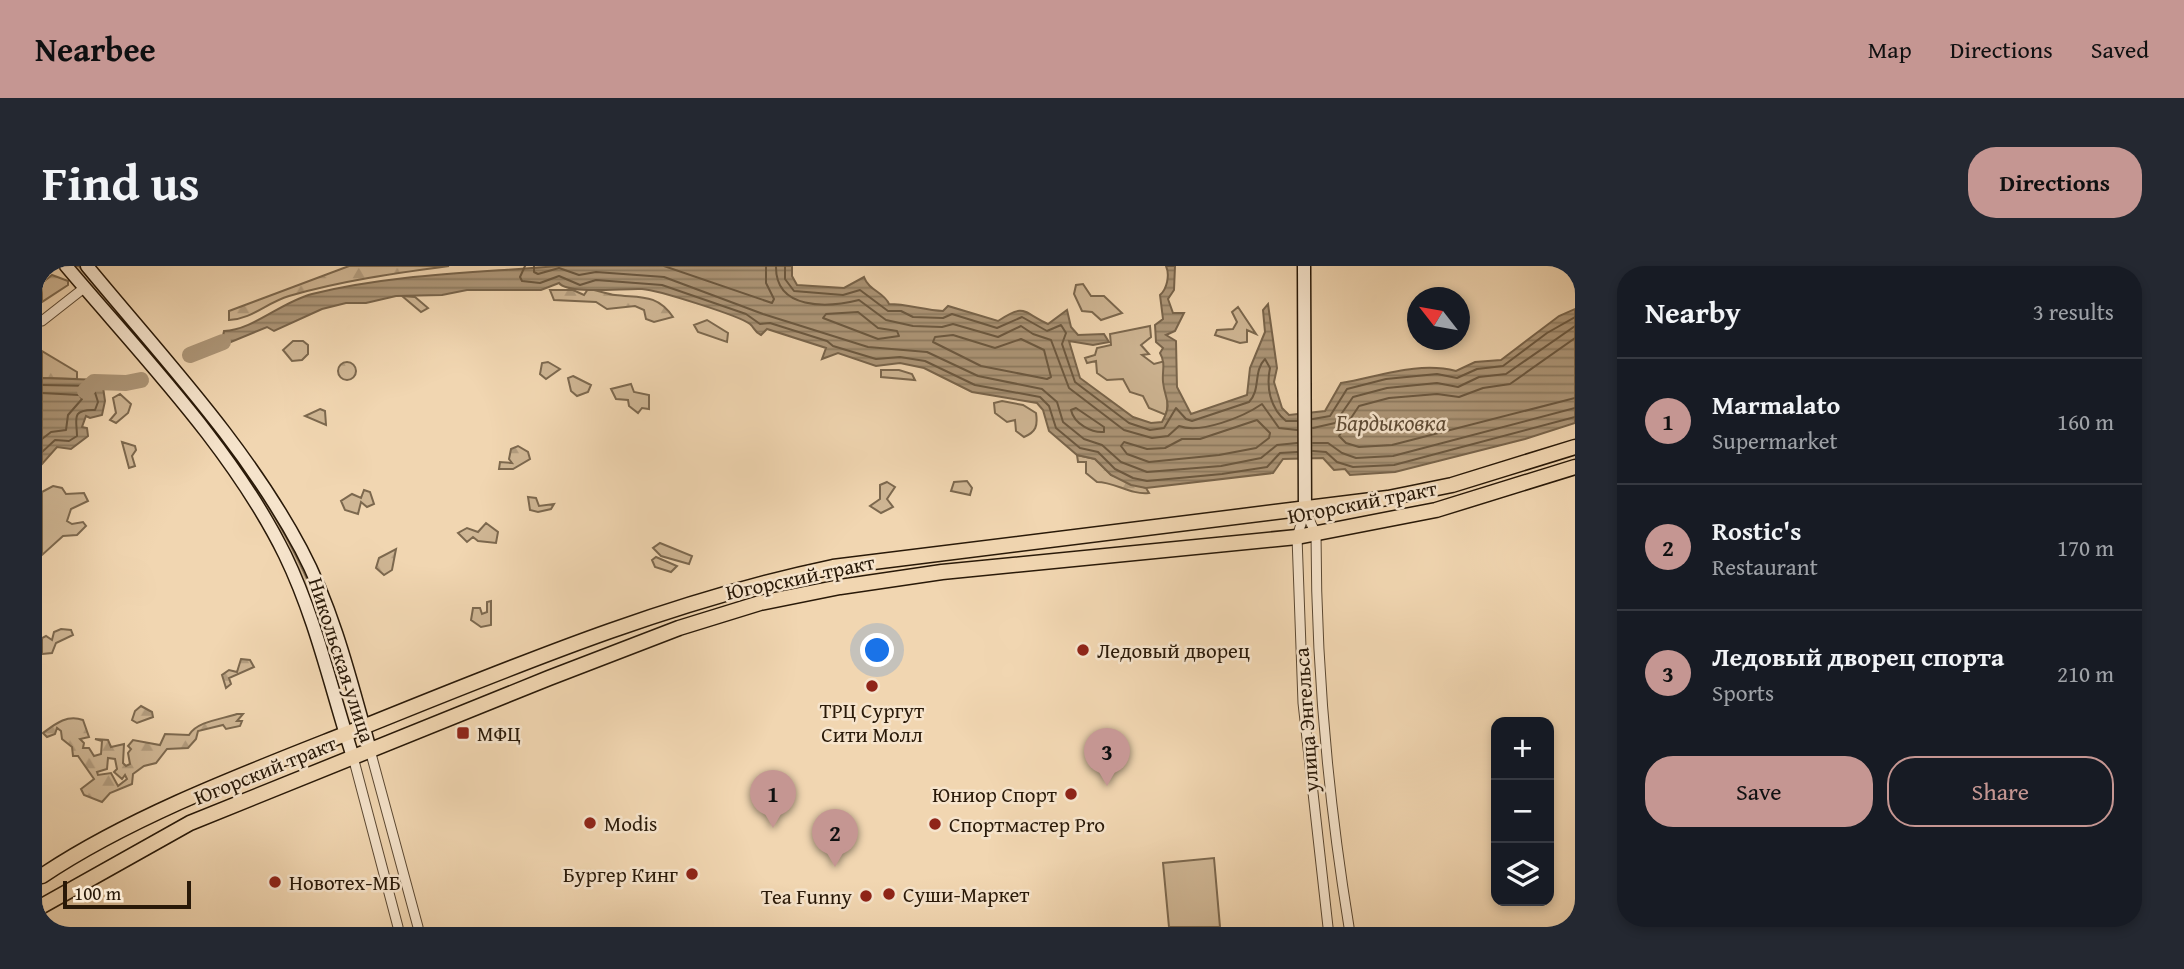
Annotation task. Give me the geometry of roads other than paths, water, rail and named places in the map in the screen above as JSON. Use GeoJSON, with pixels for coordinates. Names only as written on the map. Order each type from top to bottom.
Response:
{"type":"FeatureCollection","features":[{"type":"Feature","properties":{"kind":"main road","name":"Югорский тракт"},"geometry":{"type":"LineString","coordinates":[[42,876],[114,834],[363,726],[609,630],[756,583],[833,567],[1305,511],[1452,485],[1575,447]]}},
{"type":"Feature","properties":{"kind":"main road","name":"Югорский тракт"},"geometry":{"type":"LineString","coordinates":[[42,906],[190,823],[679,628],[760,603],[840,587],[942,572],[1316,534],[1477,500],[1575,467]]}},
{"type":"Feature","properties":{"kind":"street","name":"Никольская улица"},"geometry":{"type":"LineString","coordinates":[[66,266],[179,402],[247,490],[285,555],[317,633],[398,927]]}},
{"type":"Feature","properties":{"kind":"street","name":"Никольская улица"},"geometry":{"type":"LineString","coordinates":[[87,266],[242,455],[302,551],[336,634],[418,927]]}},
{"type":"Feature","properties":{"kind":"street","name":"улица Энгельса"},"geometry":{"type":"LineString","coordinates":[[1304,266],[1305,511],[1297,537],[1303,703],[1328,927]]}},
{"type":"Feature","properties":{"kind":"street"},"geometry":{"type":"LineString","coordinates":[[42,321],[88,293]]}},
{"type":"Feature","properties":{"kind":"street","name":"улица Энгельса"},"geometry":{"type":"LineString","coordinates":[[1305,511],[1316,534],[1323,701],[1334,825],[1349,927]]}},
{"type":"Feature","properties":{"kind":"water","name":"Бардыковка"},"geometry":{"type":"Polygon","coordinates":[[[558,266],[792,266],[792,276],[797,285],[844,288],[864,277],[889,304],[943,311],[948,306],[998,321],[1014,312],[1024,311],[1048,324],[1067,310],[1071,327],[1078,335],[1104,334],[1109,342],[1093,345],[1069,341],[1080,378],[1133,417],[1151,423],[1162,422],[1168,406],[1160,353],[1163,348],[1156,342],[1155,325],[1163,319],[1160,295],[1167,282],[1166,266],[1175,266],[1174,290],[1168,299],[1173,313],[1184,313],[1175,331],[1166,335],[1176,341],[1177,387],[1191,414],[1247,395],[1250,368],[1265,332],[1263,310],[1268,304],[1277,368],[1274,382],[1282,408],[1289,415],[1325,411],[1341,383],[1413,369],[1442,368],[1456,371],[1475,362],[1501,360],[1559,316],[1575,309],[1575,423],[1525,439],[1395,472],[1350,475],[1345,469],[1334,470],[1323,458],[1283,459],[1273,473],[1146,488],[1131,485],[1111,475],[1095,459],[1077,455],[1049,431],[1043,410],[1037,403],[972,392],[924,368],[900,363],[876,366],[838,353],[822,359],[826,348],[767,329],[761,335],[750,324],[731,315],[651,290],[585,290],[565,287],[559,283],[541,290],[467,290],[442,295],[396,296],[322,309],[274,331],[267,327],[214,349],[204,347],[222,341],[224,331],[246,326],[301,298],[342,287],[404,278],[558,266]]]}},
{"type":"Feature","properties":{"kind":"water"},"geometry":{"type":"Polygon","coordinates":[[[42,378],[102,380],[105,401],[102,415],[90,418],[86,416],[82,427],[87,428],[88,436],[71,449],[57,447],[42,464],[42,378]]]}},
{"type":"Feature","properties":{"kind":"waterway"},"geometry":{"type":"LineString","coordinates":[[190,355],[223,342]]}},
{"type":"Feature","properties":{"kind":"waterway"},"geometry":{"type":"LineString","coordinates":[[85,391],[94,382],[126,383],[141,380]]}},
{"type":"Feature","properties":{"kind":"place","name":"Ледовый дворец"},"geometry":{"type":"Point","coordinates":[1083,650]}},
{"type":"Feature","properties":{"kind":"place","name":"ТРЦ Сургут Сити Молл"},"geometry":{"type":"Point","coordinates":[872,686]}},
{"type":"Feature","properties":{"kind":"place","name":"МФЦ"},"geometry":{"type":"Point","coordinates":[463,733]}},
{"type":"Feature","properties":{"kind":"place","name":"Ледовый дворец спорта"},"geometry":{"type":"Point","coordinates":[1107,786]}},
{"type":"Feature","properties":{"kind":"place","name":"Юниор Спорт"},"geometry":{"type":"Point","coordinates":[1071,794]}},
{"type":"Feature","properties":{"kind":"place","name":"Modis"},"geometry":{"type":"Point","coordinates":[590,823]}},
{"type":"Feature","properties":{"kind":"place","name":"Спортмастер Pro"},"geometry":{"type":"Point","coordinates":[935,824]}},
{"type":"Feature","properties":{"kind":"place","name":"Marmalato"},"geometry":{"type":"Point","coordinates":[773,828]}},
{"type":"Feature","properties":{"kind":"place","name":"Rostic's"},"geometry":{"type":"Point","coordinates":[835,867]}},
{"type":"Feature","properties":{"kind":"place","name":"Бургер Кинг"},"geometry":{"type":"Point","coordinates":[692,874]}},
{"type":"Feature","properties":{"kind":"place","name":"Новотех-МБ"},"geometry":{"type":"Point","coordinates":[275,882]}},
{"type":"Feature","properties":{"kind":"place","name":"Суши-Маркет"},"geometry":{"type":"Point","coordinates":[889,894]}},
{"type":"Feature","properties":{"kind":"place","name":"Tea Funny"},"geometry":{"type":"Point","coordinates":[866,896]}}]}
